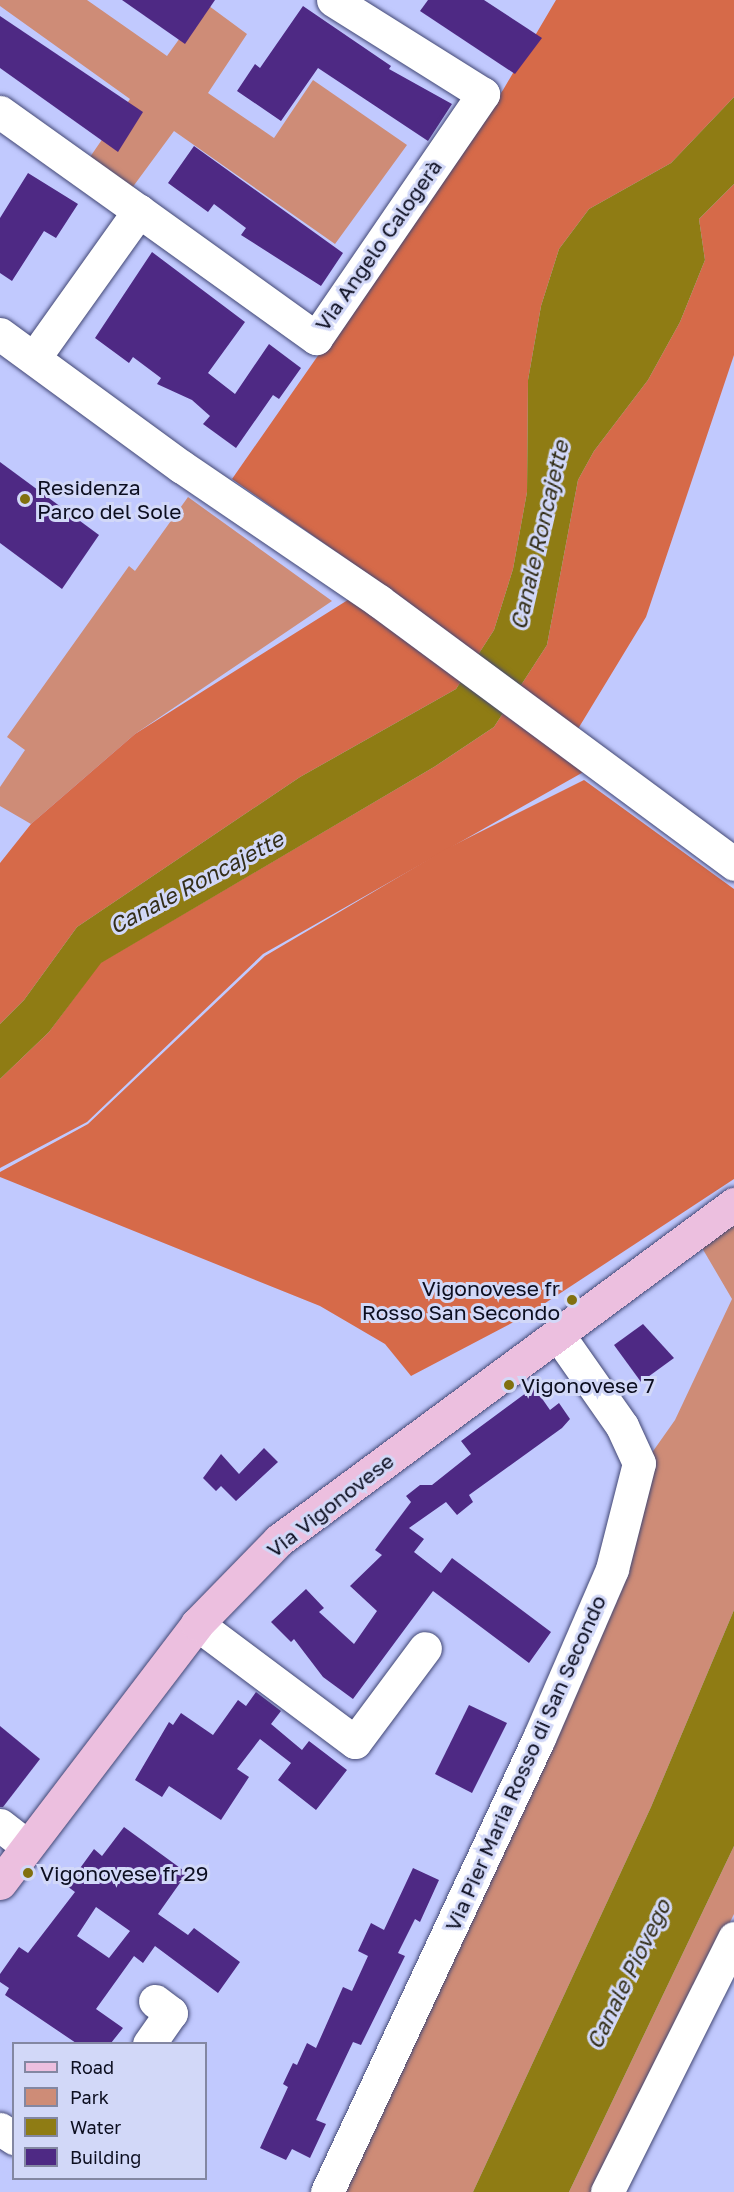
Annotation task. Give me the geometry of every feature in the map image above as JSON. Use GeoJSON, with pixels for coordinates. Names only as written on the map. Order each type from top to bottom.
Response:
{"type":"FeatureCollection","features":[{"type":"Feature","properties":{"kind":"main road","name":"Via Vigonovese"},"geometry":{"type":"LineString","coordinates":[[0,1883],[26,1845],[197,1624],[279,1540],[734,1204]]}},
{"type":"Feature","properties":{"kind":"street","name":"Via Angelo Calogerà"},"geometry":{"type":"LineString","coordinates":[[139,211],[316,338],[483,94],[333,0]]}},
{"type":"Feature","properties":{"kind":"street"},"geometry":{"type":"LineString","coordinates":[[0,112],[139,211],[34,358]]}},
{"type":"Feature","properties":{"kind":"street"},"geometry":{"type":"LineString","coordinates":[[0,334],[174,461],[379,601],[566,743],[734,864]]}},
{"type":"Feature","properties":{"kind":"street","name":"Via Pier Maria Rosso di San Secondo"},"geometry":{"type":"LineString","coordinates":[[327,2192],[540,1738],[612,1569],[639,1463],[622,1426],[559,1335]]}},
{"type":"Feature","properties":{"kind":"street"},"geometry":{"type":"LineString","coordinates":[[197,1624],[355,1742],[425,1648]]}},
{"type":"Feature","properties":{"kind":"street"},"geometry":{"type":"LineString","coordinates":[[0,1825],[26,1845]]}},
{"type":"Feature","properties":{"kind":"street"},"geometry":{"type":"LineString","coordinates":[[607,2192],[734,1938]]}},
{"type":"Feature","properties":{"kind":"street"},"geometry":{"type":"LineString","coordinates":[[150,2042],[171,2013],[155,2001]]}},
{"type":"Feature","properties":{"kind":"green space"},"geometry":{"type":"Polygon","coordinates":[[[0,0],[87,0],[167,56],[205,3],[247,34],[208,93],[274,138],[313,80],[407,145],[335,244],[174,131],[132,188],[90,157],[130,99],[0,6],[0,0]]]}},
{"type":"Feature","properties":{"kind":"green space"},"geometry":{"type":"Polygon","coordinates":[[[188,497],[332,601],[135,734],[31,824],[0,806],[0,787],[25,750],[7,737],[129,566],[135,571],[188,497]]]}},
{"type":"Feature","properties":{"kind":"green space"},"geometry":{"type":"Polygon","coordinates":[[[734,1203],[734,1610],[651,1807],[473,2192],[326,2192],[644,1464],[675,1420],[732,1299],[691,1229],[734,1203]]]}},
{"type":"Feature","properties":{"kind":"green space"},"geometry":{"type":"Polygon","coordinates":[[[734,1846],[734,1914],[597,2192],[569,2192],[734,1846]]]}},
{"type":"Feature","properties":{"kind":"shaded area"},"geometry":{"type":"Polygon","coordinates":[[[556,0],[734,0],[734,97],[671,163],[589,209],[559,249],[541,306],[528,380],[527,492],[513,569],[494,630],[456,689],[300,777],[77,927],[24,1000],[0,1024],[0,863],[31,824],[135,734],[378,581],[232,479],[503,90],[556,0]]]}},
{"type":"Feature","properties":{"kind":"shaded area"},"geometry":{"type":"Polygon","coordinates":[[[734,184],[734,355],[646,617],[567,747],[594,766],[263,954],[87,1122],[0,1168],[0,1079],[49,1032],[100,963],[434,767],[494,727],[547,645],[578,480],[594,451],[648,380],[680,322],[705,260],[699,219],[734,184]]]}},
{"type":"Feature","properties":{"kind":"shaded area"},"geometry":{"type":"Polygon","coordinates":[[[584,780],[734,889],[734,1179],[527,1315],[411,1376],[385,1344],[320,1306],[0,1177],[0,1172],[88,1124],[265,956],[446,849],[584,780]]]}},
{"type":"Feature","properties":{"kind":"water","name":"Canale Roncajette"},"geometry":{"type":"Polygon","coordinates":[[[734,97],[734,184],[699,219],[705,260],[680,322],[648,380],[594,451],[578,480],[547,645],[494,727],[434,767],[101,963],[49,1032],[0,1079],[0,1024],[24,1000],[77,927],[300,777],[456,689],[494,630],[513,569],[527,492],[528,380],[541,306],[559,249],[589,209],[671,163],[734,97]]]}},
{"type":"Feature","properties":{"kind":"water","name":"Canale Piovego"},"geometry":{"type":"Polygon","coordinates":[[[734,1610],[734,1846],[569,2192],[473,2192],[651,1807],[734,1610]]]}},
{"type":"Feature","properties":{"kind":"building"},"geometry":{"type":"Polygon","coordinates":[[[122,0],[215,0],[185,44],[122,0]]]}},
{"type":"Feature","properties":{"kind":"building"},"geometry":{"type":"Polygon","coordinates":[[[428,0],[484,0],[542,38],[515,74],[420,11],[428,0]]]}},
{"type":"Feature","properties":{"kind":"building"},"geometry":{"type":"Polygon","coordinates":[[[303,6],[391,66],[389,69],[452,104],[428,141],[318,68],[281,121],[237,91],[255,64],[260,68],[303,6]]]}},
{"type":"Feature","properties":{"kind":"building"},"geometry":{"type":"Polygon","coordinates":[[[0,16],[143,112],[118,152],[0,68],[0,16]]]}},
{"type":"Feature","properties":{"kind":"building"},"geometry":{"type":"Polygon","coordinates":[[[194,146],[343,253],[321,286],[241,235],[246,228],[214,204],[208,212],[168,183],[194,146]]]}},
{"type":"Feature","properties":{"kind":"building"},"geometry":{"type":"Polygon","coordinates":[[[28,173],[78,204],[56,238],[44,231],[12,281],[0,273],[0,218],[28,173]]]}},
{"type":"Feature","properties":{"kind":"building"},"geometry":{"type":"Polygon","coordinates":[[[152,252],[245,322],[208,373],[235,394],[269,344],[301,368],[279,399],[273,395],[236,448],[203,424],[210,416],[192,400],[157,384],[161,378],[133,357],[129,363],[95,338],[152,252]]]}},
{"type":"Feature","properties":{"kind":"building","name":"Residenza Parco del Sole"},"geometry":{"type":"Polygon","coordinates":[[[0,462],[99,535],[62,589],[0,543],[0,462]]]}},
{"type":"Feature","properties":{"kind":"building"},"geometry":{"type":"Polygon","coordinates":[[[643,1324],[674,1358],[641,1382],[614,1345],[643,1324]]]}},
{"type":"Feature","properties":{"kind":"building"},"geometry":{"type":"Polygon","coordinates":[[[534,1387],[550,1410],[559,1403],[570,1419],[562,1428],[469,1495],[473,1502],[457,1515],[446,1502],[409,1528],[424,1539],[414,1552],[441,1573],[452,1558],[551,1632],[529,1663],[433,1591],[353,1699],[323,1677],[294,1639],[291,1642],[271,1622],[306,1589],[324,1608],[319,1612],[354,1644],[377,1611],[350,1586],[382,1555],[375,1550],[411,1502],[406,1496],[420,1485],[432,1485],[471,1454],[461,1441],[534,1387]]]}},
{"type":"Feature","properties":{"kind":"building"},"geometry":{"type":"Polygon","coordinates":[[[264,1448],[278,1462],[236,1501],[221,1486],[216,1491],[203,1478],[221,1454],[239,1474],[264,1448]]]}},
{"type":"Feature","properties":{"kind":"building"},"geometry":{"type":"Polygon","coordinates":[[[256,1692],[281,1711],[271,1724],[302,1750],[309,1741],[347,1770],[316,1810],[278,1780],[291,1763],[260,1739],[237,1769],[249,1777],[221,1820],[169,1786],[162,1797],[135,1780],[169,1722],[173,1725],[181,1713],[213,1735],[238,1700],[246,1706],[256,1692]]]}},
{"type":"Feature","properties":{"kind":"building"},"geometry":{"type":"Polygon","coordinates":[[[469,1705],[507,1723],[472,1793],[435,1774],[469,1705]]]}},
{"type":"Feature","properties":{"kind":"building"},"geometry":{"type":"Polygon","coordinates":[[[0,1726],[40,1759],[3,1807],[0,1807],[0,1726]]]}},
{"type":"Feature","properties":{"kind":"building"},"geometry":{"type":"Polygon","coordinates":[[[124,1827],[187,1873],[158,1914],[188,1935],[194,1928],[240,1962],[218,1993],[155,1946],[143,1963],[134,1956],[96,2009],[123,2028],[112,2042],[75,2042],[5,1995],[9,1988],[0,1982],[0,1974],[19,1947],[28,1953],[75,1892],[67,1886],[94,1849],[102,1856],[124,1827]],[[96,1907],[77,1936],[109,1958],[130,1931],[96,1907]]]}},
{"type":"Feature","properties":{"kind":"building"},"geometry":{"type":"Polygon","coordinates":[[[413,1868],[439,1880],[420,1922],[415,1919],[398,1953],[405,1956],[361,2045],[353,2042],[316,2120],[326,2124],[310,2158],[292,2149],[286,2160],[260,2148],[288,2087],[283,2084],[293,2063],[297,2065],[307,2043],[316,2048],[343,1987],[352,1991],[368,1956],[358,1951],[371,1923],[384,1930],[413,1868]]]}},
{"type":"Feature","properties":{"kind":"place","name":"Residenza Parco del Sole"},"geometry":{"type":"Point","coordinates":[25,499]}},
{"type":"Feature","properties":{"kind":"place","name":"Vigonovese fr Rosso San Secondo"},"geometry":{"type":"Point","coordinates":[572,1300]}},
{"type":"Feature","properties":{"kind":"place","name":"Vigonovese 7"},"geometry":{"type":"Point","coordinates":[509,1385]}},
{"type":"Feature","properties":{"kind":"place","name":"Vigonovese fr 29"},"geometry":{"type":"Point","coordinates":[28,1873]}}]}
